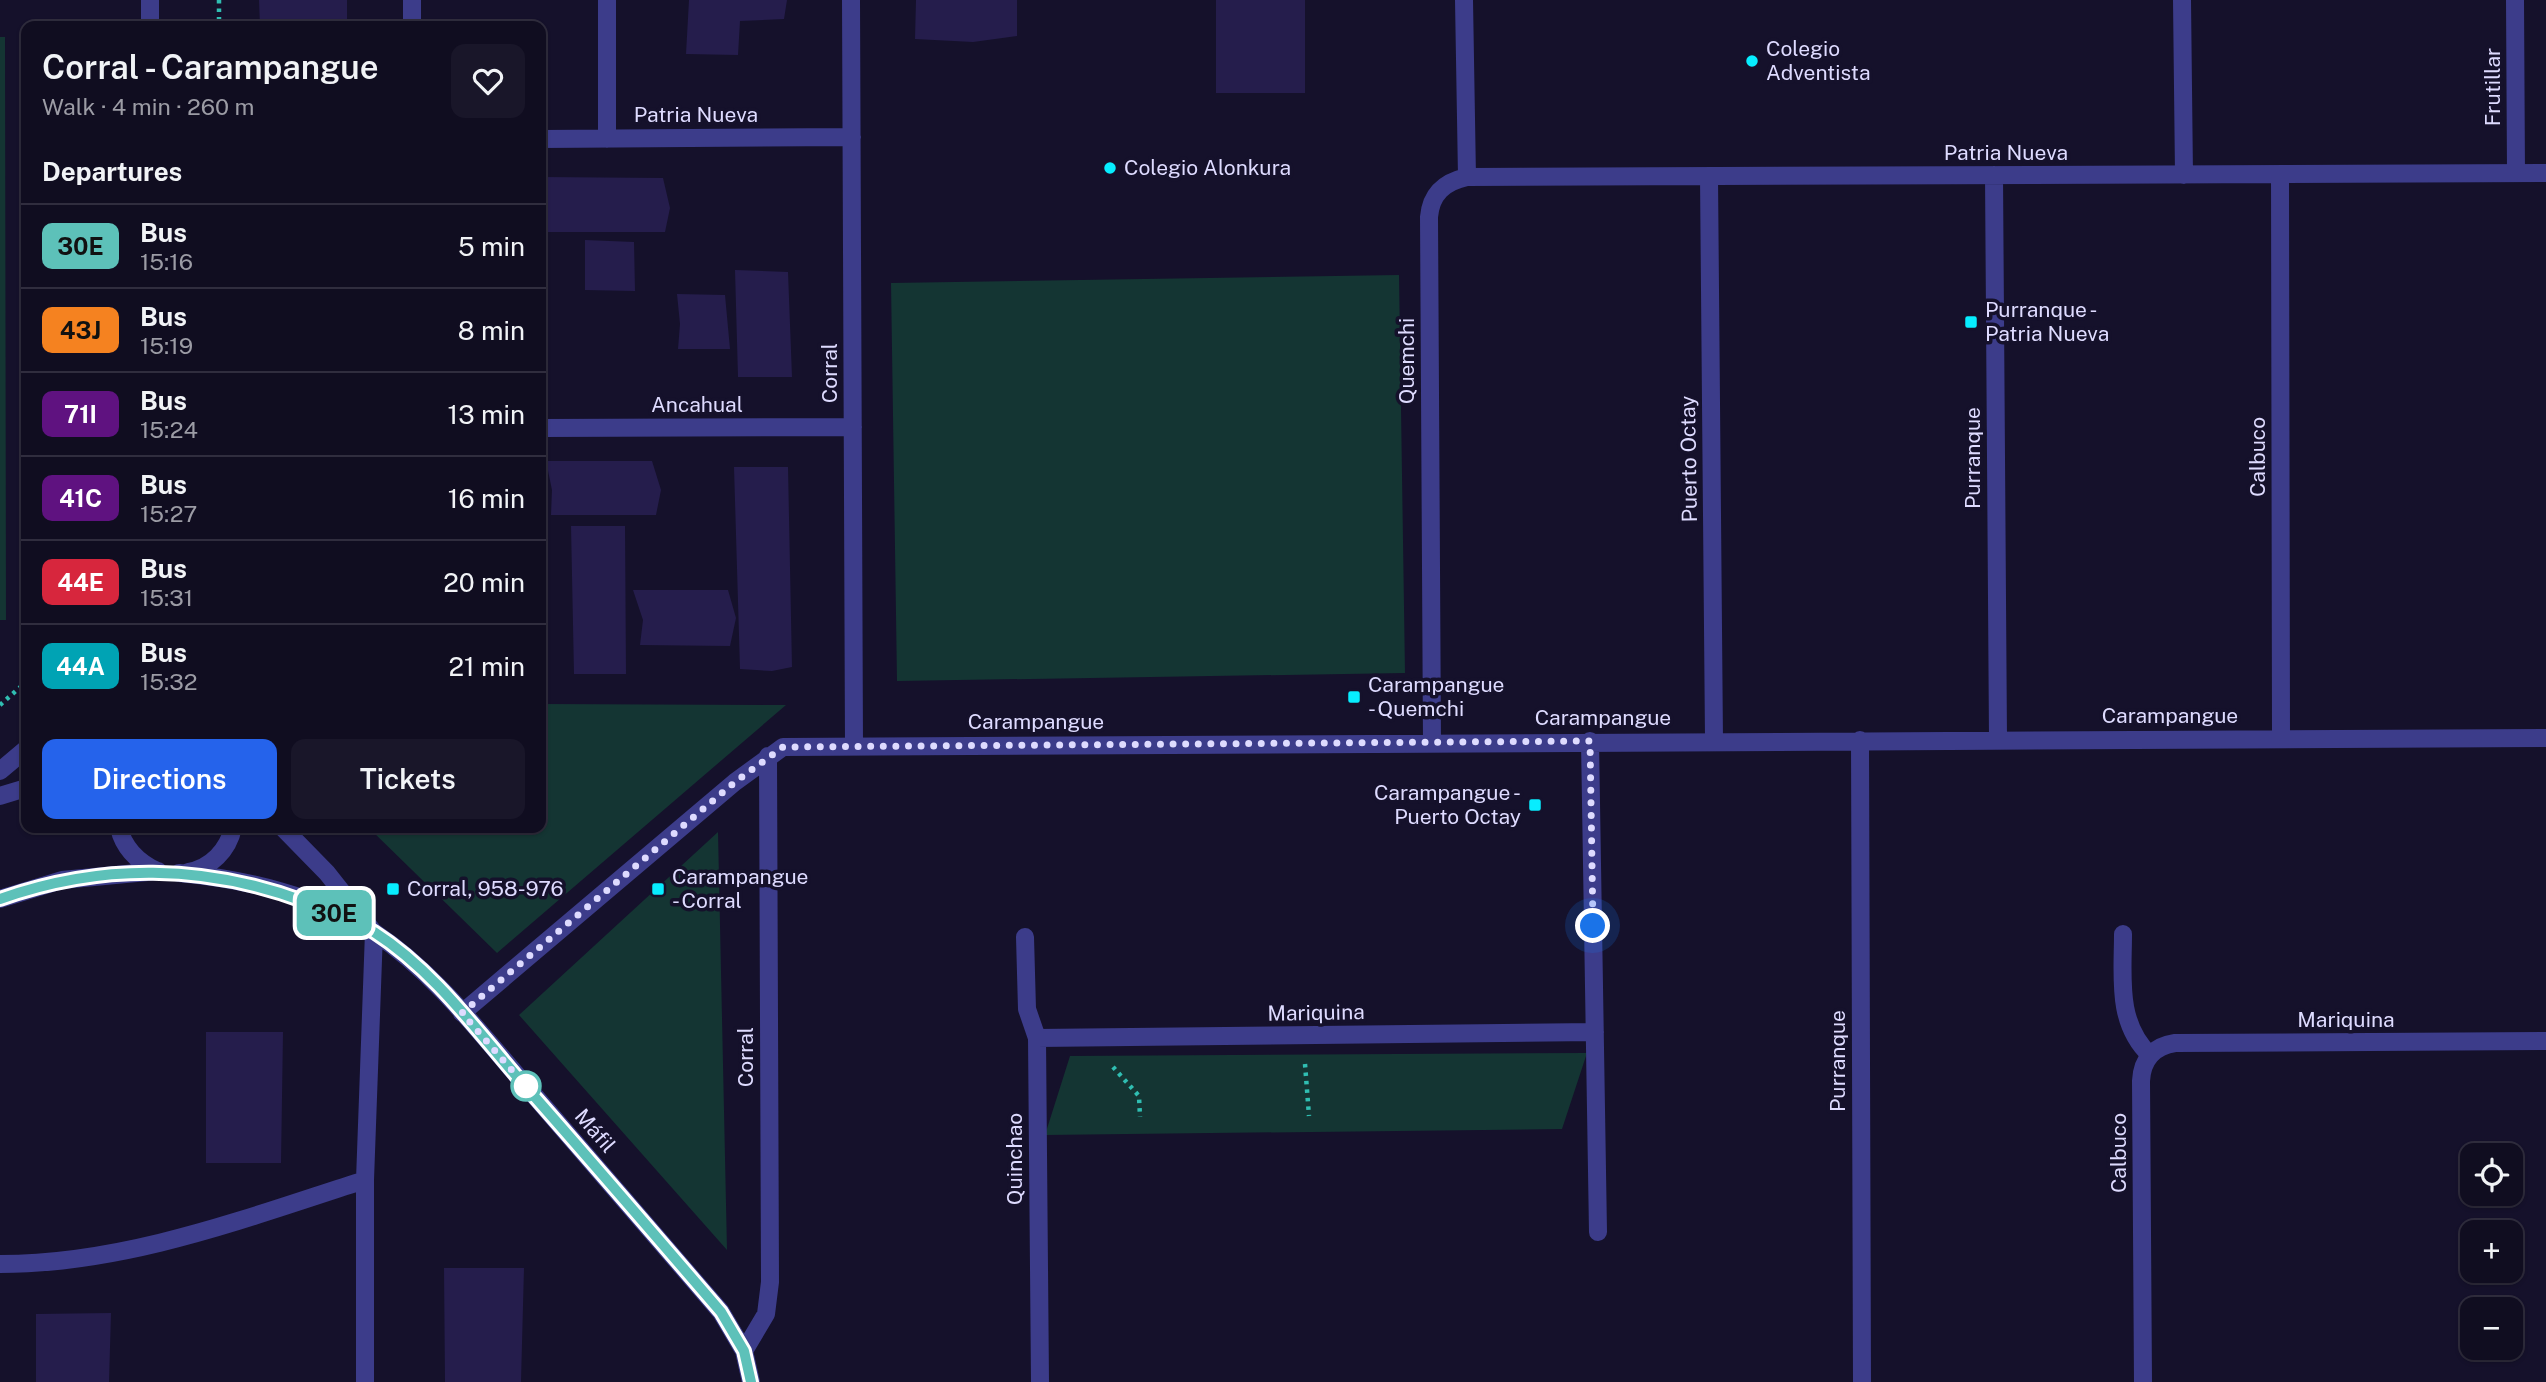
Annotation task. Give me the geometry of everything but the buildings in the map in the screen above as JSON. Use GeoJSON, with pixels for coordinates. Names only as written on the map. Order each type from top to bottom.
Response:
{"type":"FeatureCollection","features":[{"type":"Feature","properties":{"kind":"street"},"geometry":{"type":"LineString","coordinates":[[150,0],[150,21]]}},
{"type":"Feature","properties":{"kind":"street"},"geometry":{"type":"LineString","coordinates":[[412,0],[412,21]]}},
{"type":"Feature","properties":{"kind":"street"},"geometry":{"type":"LineString","coordinates":[[607,0],[607,139]]}},
{"type":"Feature","properties":{"kind":"street","name":"Corral"},"geometry":{"type":"LineString","coordinates":[[851,0],[854,746]]}},
{"type":"Feature","properties":{"kind":"street"},"geometry":{"type":"LineString","coordinates":[[1464,0],[1467,177]]}},
{"type":"Feature","properties":{"kind":"street"},"geometry":{"type":"LineString","coordinates":[[2182,0],[2184,175]]}},
{"type":"Feature","properties":{"kind":"street","name":"Frutillar"},"geometry":{"type":"LineString","coordinates":[[2515,0],[2516,173]]}},
{"type":"Feature","properties":{"kind":"street","name":"Patria Nueva"},"geometry":{"type":"LineString","coordinates":[[546,139],[852,137]]}},
{"type":"Feature","properties":{"kind":"street","name":"Patria Nueva"},"geometry":{"type":"LineString","coordinates":[[1467,177],[2546,173]]}},
{"type":"Feature","properties":{"kind":"street","name":"Purranque"},"geometry":{"type":"LineString","coordinates":[[1994,175],[1998,740]]}},
{"type":"Feature","properties":{"kind":"street","name":"Calbuco"},"geometry":{"type":"LineString","coordinates":[[2280,175],[2281,739]]}},
{"type":"Feature","properties":{"kind":"street","name":"Quemchi"},"geometry":{"type":"LineString","coordinates":[[1432,742],[1429,217],[1430,207],[1440,190],[1467,177]]}},
{"type":"Feature","properties":{"kind":"street","name":"Puerto Octay"},"geometry":{"type":"LineString","coordinates":[[1709,177],[1714,740]]}},
{"type":"Feature","properties":{"kind":"street","name":"Ancahual"},"geometry":{"type":"LineString","coordinates":[[546,428],[853,427]]}},
{"type":"Feature","properties":{"kind":"street","name":"Carampangue"},"geometry":{"type":"LineString","coordinates":[[462,1013],[768,756],[783,747],[1714,740],[2546,738]]}},
{"type":"Feature","properties":{"kind":"street","name":"Purranque"},"geometry":{"type":"LineString","coordinates":[[1860,740],[1862,1382]]}},
{"type":"Feature","properties":{"kind":"street"},"geometry":{"type":"LineString","coordinates":[[1590,741],[1598,1232]]}},
{"type":"Feature","properties":{"kind":"street"},"geometry":{"type":"LineString","coordinates":[[0,771],[21,754]]}},
{"type":"Feature","properties":{"kind":"street","name":"Corral"},"geometry":{"type":"LineString","coordinates":[[744,1351],[766,1314],[770,1282],[768,756]]}},
{"type":"Feature","properties":{"kind":"street"},"geometry":{"type":"LineString","coordinates":[[0,796],[21,790]]}},
{"type":"Feature","properties":{"kind":"street"},"geometry":{"type":"LineString","coordinates":[[121,833],[134,856],[158,871]]}},
{"type":"Feature","properties":{"kind":"street"},"geometry":{"type":"LineString","coordinates":[[179,873],[193,872],[217,857],[226,846],[231,833]]}},
{"type":"Feature","properties":{"kind":"street","name":"Máfil"},"geometry":{"type":"LineString","coordinates":[[288,833],[327,873],[374,932],[411,961],[462,1013],[721,1312],[744,1351],[751,1382]]}},
{"type":"Feature","properties":{"kind":"street","name":"Máfil"},"geometry":{"type":"LineString","coordinates":[[0,899],[62,880],[158,871],[236,881],[284,894],[374,932]]}},
{"type":"Feature","properties":{"kind":"street"},"geometry":{"type":"LineString","coordinates":[[365,1382],[365,1180],[374,932]]}},
{"type":"Feature","properties":{"kind":"street"},"geometry":{"type":"LineString","coordinates":[[2123,934],[2123,989],[2128,1026],[2134,1038],[2150,1055]]}},
{"type":"Feature","properties":{"kind":"street","name":"Quinchao"},"geometry":{"type":"LineString","coordinates":[[1025,937],[1027,1009],[1037,1038],[1040,1382]]}},
{"type":"Feature","properties":{"kind":"street","name":"Mariquina"},"geometry":{"type":"LineString","coordinates":[[1037,1038],[1595,1032]]}},
{"type":"Feature","properties":{"kind":"street","name":"Mariquina"},"geometry":{"type":"LineString","coordinates":[[2150,1055],[2175,1043],[2546,1041]]}},
{"type":"Feature","properties":{"kind":"street","name":"Calbuco"},"geometry":{"type":"LineString","coordinates":[[2143,1382],[2141,1081],[2144,1062],[2150,1055]]}},
{"type":"Feature","properties":{"kind":"street"},"geometry":{"type":"LineString","coordinates":[[0,1264],[50,1264],[117,1255],[148,1243],[250,1220],[365,1180]]}},
{"type":"Feature","properties":{"kind":"path"},"geometry":{"type":"LineString","coordinates":[[219,0],[219,21]]}},
{"type":"Feature","properties":{"kind":"path"},"geometry":{"type":"LineString","coordinates":[[0,705],[21,686]]}},
{"type":"Feature","properties":{"kind":"path"},"geometry":{"type":"LineString","coordinates":[[1306,1035],[1306,1102],[1309,1115]]}},
{"type":"Feature","properties":{"kind":"path"},"geometry":{"type":"LineString","coordinates":[[1105,1037],[1103,1054],[1139,1097],[1140,1118]]}},
{"type":"Feature","properties":{"kind":"green space"},"geometry":{"type":"Polygon","coordinates":[[[0,37],[5,37],[6,620],[0,620],[0,37]]]}},
{"type":"Feature","properties":{"kind":"green space"},"geometry":{"type":"Polygon","coordinates":[[[1399,275],[1405,673],[897,681],[891,283],[1399,275]]]}},
{"type":"Feature","properties":{"kind":"green space"},"geometry":{"type":"Polygon","coordinates":[[[546,704],[786,705],[497,953],[374,833],[546,833],[546,704]]]}},
{"type":"Feature","properties":{"kind":"green space"},"geometry":{"type":"Polygon","coordinates":[[[718,832],[727,1250],[519,1015],[718,832]]]}},
{"type":"Feature","properties":{"kind":"green space"},"geometry":{"type":"Polygon","coordinates":[[[1587,1053],[1562,1129],[1045,1135],[1070,1056],[1587,1053]]]}},
{"type":"Feature","properties":{"kind":"bus line","name":"30E"},"geometry":{"type":"LineString","coordinates":[[0,899],[62,880],[107,873],[158,871],[207,876],[260,887],[330,911],[374,932],[438,986],[721,1312],[744,1351],[751,1382]]}},
{"type":"Feature","properties":{"kind":"place","name":"Colegio Adventista"},"geometry":{"type":"Point","coordinates":[1752,61]}},
{"type":"Feature","properties":{"kind":"place","name":"Colegio Alonkura"},"geometry":{"type":"Point","coordinates":[1110,168]}},
{"type":"Feature","properties":{"kind":"place","name":"Purranque - Patria Nueva"},"geometry":{"type":"Point","coordinates":[1971,322]}},
{"type":"Feature","properties":{"kind":"place","name":"Carampangue - Quemchi"},"geometry":{"type":"Point","coordinates":[1354,697]}},
{"type":"Feature","properties":{"kind":"place","name":"Carampangue - Puerto Octay"},"geometry":{"type":"Point","coordinates":[1535,805]}},
{"type":"Feature","properties":{"kind":"place","name":"Corral, 958-976"},"geometry":{"type":"Point","coordinates":[393,889]}},
{"type":"Feature","properties":{"kind":"place","name":"Carampangue - Corral"},"geometry":{"type":"Point","coordinates":[658,889]}},
{"type":"Feature","properties":{"kind":"route"},"geometry":{"type":"LineString","coordinates":[[526,1086],[531,1092],[462,1013],[735,782],[783,747],[1590,741],[1593,926]]}}]}
